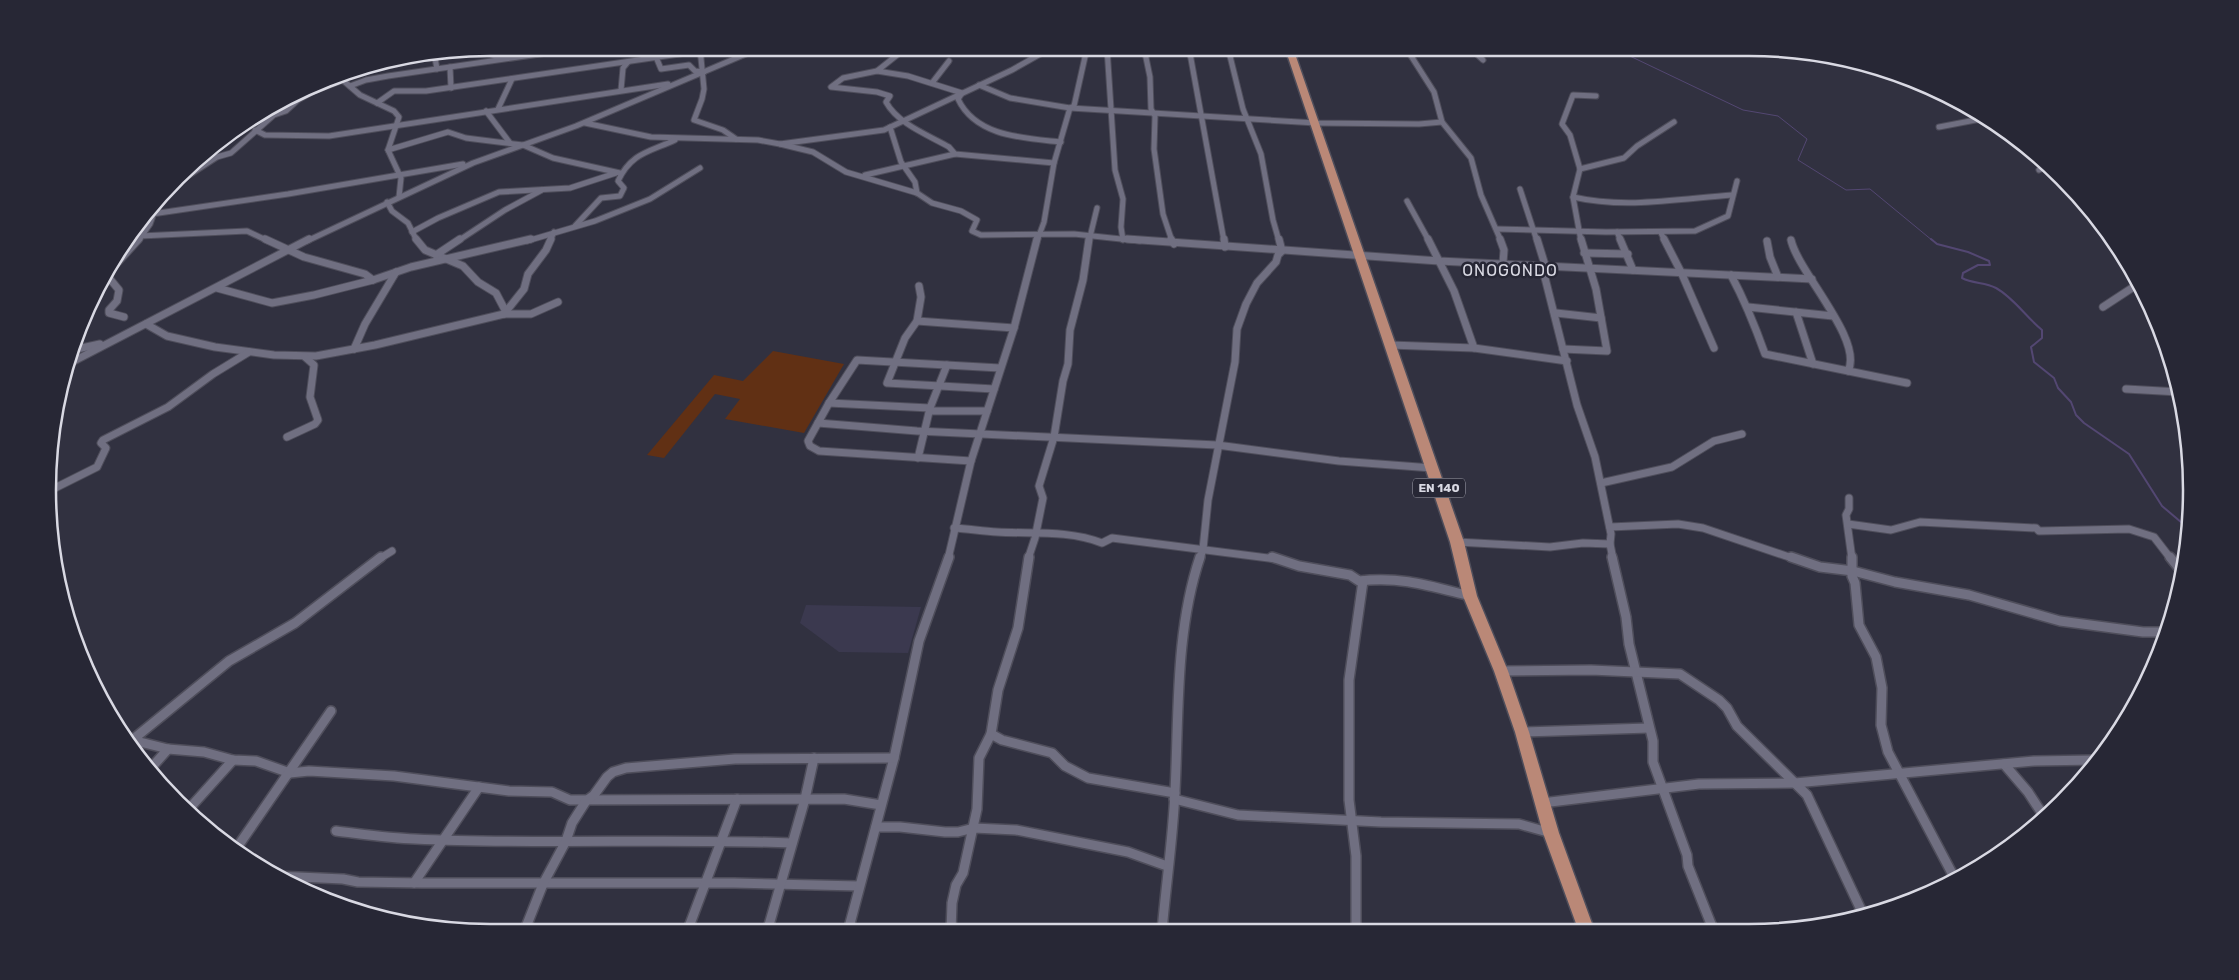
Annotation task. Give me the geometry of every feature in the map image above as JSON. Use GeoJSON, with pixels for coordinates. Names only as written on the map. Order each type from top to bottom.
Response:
{"type":"FeatureCollection","features":[{"type":"Feature","properties":{"kind":"main road","name":"EN 140"},"geometry":{"type":"LineString","coordinates":[[1292,56],[1316,122],[1457,542],[1470,596],[1501,671],[1522,732],[1551,833],[1584,924]]}},
{"type":"Feature","properties":{"kind":"street"},"geometry":{"type":"LineString","coordinates":[[496,56],[504,58]]}},
{"type":"Feature","properties":{"kind":"street"},"geometry":{"type":"LineString","coordinates":[[350,86],[366,80],[519,56]]}},
{"type":"Feature","properties":{"kind":"street"},"geometry":{"type":"LineString","coordinates":[[378,103],[394,91],[426,91],[451,88],[664,56]]}},
{"type":"Feature","properties":{"kind":"street"},"geometry":{"type":"LineString","coordinates":[[700,56],[704,72],[703,97],[695,112],[694,120],[723,130],[737,139]]}},
{"type":"Feature","properties":{"kind":"street"},"geometry":{"type":"LineString","coordinates":[[80,348],[122,338],[288,250],[473,162],[585,123],[603,113],[741,56]]}},
{"type":"Feature","properties":{"kind":"street"},"geometry":{"type":"LineString","coordinates":[[877,71],[896,56]]}},
{"type":"Feature","properties":{"kind":"street"},"geometry":{"type":"LineString","coordinates":[[780,144],[877,131],[890,127],[1012,70],[1037,56]]}},
{"type":"Feature","properties":{"kind":"street"},"geometry":{"type":"LineString","coordinates":[[850,924],[894,758],[919,641],[946,569],[971,461],[1014,328],[1038,235],[1044,222],[1054,163],[1070,108],[1074,106],[1085,56]]}},
{"type":"Feature","properties":{"kind":"street"},"geometry":{"type":"LineString","coordinates":[[1107,56],[1115,173],[1123,204],[1121,214],[1123,220],[1120,232],[1123,240]]}},
{"type":"Feature","properties":{"kind":"street"},"geometry":{"type":"LineString","coordinates":[[1146,56],[1150,77],[1153,113],[1155,116],[1154,149],[1163,214],[1169,237],[1174,244]]}},
{"type":"Feature","properties":{"kind":"street"},"geometry":{"type":"LineString","coordinates":[[1190,56],[1225,247]]}},
{"type":"Feature","properties":{"kind":"street"},"geometry":{"type":"LineString","coordinates":[[1230,56],[1248,119],[1261,154],[1273,220],[1282,251]]}},
{"type":"Feature","properties":{"kind":"street"},"geometry":{"type":"LineString","coordinates":[[1411,56],[1434,92],[1442,122],[1471,158],[1481,195],[1497,229],[1504,250],[1503,263]]}},
{"type":"Feature","properties":{"kind":"street"},"geometry":{"type":"LineString","coordinates":[[1479,56],[1484,60]]}},
{"type":"Feature","properties":{"kind":"street"},"geometry":{"type":"LineString","coordinates":[[657,57],[660,69],[689,65],[695,70],[704,72]]}},
{"type":"Feature","properties":{"kind":"street"},"geometry":{"type":"LineString","coordinates":[[435,60],[437,69]]}},
{"type":"Feature","properties":{"kind":"street"},"geometry":{"type":"LineString","coordinates":[[932,83],[949,61]]}},
{"type":"Feature","properties":{"kind":"street"},"geometry":{"type":"LineString","coordinates":[[621,90],[623,67],[628,62]]}},
{"type":"Feature","properties":{"kind":"street"},"geometry":{"type":"LineString","coordinates":[[450,67],[451,88]]}},
{"type":"Feature","properties":{"kind":"street"},"geometry":{"type":"LineString","coordinates":[[955,154],[949,148],[916,129],[906,120],[894,115],[886,102],[890,96],[877,92],[831,87],[841,78],[856,76],[864,71],[877,71],[932,83],[962,93]]}},
{"type":"Feature","properties":{"kind":"street"},"geometry":{"type":"LineString","coordinates":[[498,109],[512,79]]}},
{"type":"Feature","properties":{"kind":"street"},"geometry":{"type":"LineString","coordinates":[[345,81],[360,95],[394,111],[399,117],[388,150],[402,174],[403,184],[399,197]]}},
{"type":"Feature","properties":{"kind":"street"},"geometry":{"type":"LineString","coordinates":[[255,130],[265,135],[322,136],[682,81]]}},
{"type":"Feature","properties":{"kind":"street"},"geometry":{"type":"LineString","coordinates":[[979,85],[1010,98],[1070,108],[1316,122],[1419,124],[1442,122]]}},
{"type":"Feature","properties":{"kind":"street"},"geometry":{"type":"LineString","coordinates":[[962,93],[958,99],[961,107],[975,123],[998,131],[1061,142]]}},
{"type":"Feature","properties":{"kind":"street"},"geometry":{"type":"LineString","coordinates":[[1563,349],[1607,351],[1573,197],[1580,169],[1570,135],[1562,124],[1566,118],[1569,100],[1573,95],[1596,96]]}},
{"type":"Feature","properties":{"kind":"street"},"geometry":{"type":"LineString","coordinates":[[196,171],[218,157],[231,153],[274,115],[286,111],[295,102]]}},
{"type":"Feature","properties":{"kind":"street"},"geometry":{"type":"LineString","coordinates":[[486,111],[510,143]]}},
{"type":"Feature","properties":{"kind":"street"},"geometry":{"type":"LineString","coordinates":[[1939,127],[1976,120]]}},
{"type":"Feature","properties":{"kind":"street"},"geometry":{"type":"LineString","coordinates":[[1580,169],[1624,158],[1637,146],[1674,122]]}},
{"type":"Feature","properties":{"kind":"street"},"geometry":{"type":"LineString","coordinates":[[585,123],[642,136],[676,139],[758,140],[814,152],[846,172],[917,193],[932,203],[960,211],[977,220],[972,229],[976,234],[1074,234],[1174,244],[1359,254],[1439,261],[1812,279]]}},
{"type":"Feature","properties":{"kind":"street"},"geometry":{"type":"LineString","coordinates":[[890,127],[890,132],[898,148],[897,152],[915,182],[917,193]]}},
{"type":"Feature","properties":{"kind":"street"},"geometry":{"type":"LineString","coordinates":[[388,150],[448,132],[466,138],[523,145],[529,150]]}},
{"type":"Feature","properties":{"kind":"street"},"geometry":{"type":"LineString","coordinates":[[412,232],[438,218],[499,192],[572,187],[619,173],[634,156],[676,139]]}},
{"type":"Feature","properties":{"kind":"street"},"geometry":{"type":"LineString","coordinates":[[507,151],[529,150],[568,162],[619,173]]}},
{"type":"Feature","properties":{"kind":"street"},"geometry":{"type":"LineString","coordinates":[[861,176],[955,154],[1054,163]]}},
{"type":"Feature","properties":{"kind":"street"},"geometry":{"type":"LineString","coordinates":[[158,211],[288,194],[473,162]]}},
{"type":"Feature","properties":{"kind":"street"},"geometry":{"type":"LineString","coordinates":[[216,288],[272,303],[314,295],[373,280],[411,266],[450,259],[574,228],[643,203],[700,168]]}},
{"type":"Feature","properties":{"kind":"street"},"geometry":{"type":"LineString","coordinates":[[574,228],[601,198],[620,196],[624,188],[618,181],[619,173]]}},
{"type":"Feature","properties":{"kind":"street"},"geometry":{"type":"LineString","coordinates":[[1497,229],[1661,233],[1695,232],[1728,216],[1731,212],[1732,195],[1736,189],[1737,181]]}},
{"type":"Feature","properties":{"kind":"street"},"geometry":{"type":"LineString","coordinates":[[1520,189],[1545,265],[1543,270],[1556,313],[1563,349],[1601,483],[1610,527],[1610,544],[1652,741],[1653,762],[1687,855],[1688,866],[1711,924]]}},
{"type":"Feature","properties":{"kind":"street"},"geometry":{"type":"LineString","coordinates":[[436,255],[503,211],[542,190]]}},
{"type":"Feature","properties":{"kind":"street"},"geometry":{"type":"LineString","coordinates":[[1573,197],[1594,202],[1626,204],[1732,195]]}},
{"type":"Feature","properties":{"kind":"street"},"geometry":{"type":"LineString","coordinates":[[1407,201],[1439,261],[1468,324],[1474,348]]}},
{"type":"Feature","properties":{"kind":"street"},"geometry":{"type":"LineString","coordinates":[[387,202],[392,211],[408,223],[425,250],[463,266],[478,282],[496,293],[505,313]]}},
{"type":"Feature","properties":{"kind":"street"},"geometry":{"type":"LineString","coordinates":[[951,924],[952,903],[956,885],[963,873],[974,828],[979,791],[977,775],[979,758],[990,734],[998,690],[1018,628],[1025,591],[1029,552],[1037,532],[1042,498],[1039,486],[1054,437],[1063,381],[1068,364],[1070,330],[1083,280],[1089,237],[1097,208]]}},
{"type":"Feature","properties":{"kind":"street"},"geometry":{"type":"LineString","coordinates":[[128,251],[145,227]]}},
{"type":"Feature","properties":{"kind":"street"},"geometry":{"type":"LineString","coordinates":[[140,236],[242,230],[304,257],[365,274],[373,280]]}},
{"type":"Feature","properties":{"kind":"street"},"geometry":{"type":"LineString","coordinates":[[505,313],[524,289],[528,274],[546,250],[554,232]]}},
{"type":"Feature","properties":{"kind":"street"},"geometry":{"type":"LineString","coordinates":[[1617,232],[1628,254],[1633,270]]}},
{"type":"Feature","properties":{"kind":"street"},"geometry":{"type":"LineString","coordinates":[[1661,233],[1681,272],[1714,348]]}},
{"type":"Feature","properties":{"kind":"street"},"geometry":{"type":"LineString","coordinates":[[1791,240],[1798,258],[1812,279],[1847,344],[1851,365],[1848,371]]}},
{"type":"Feature","properties":{"kind":"street"},"geometry":{"type":"LineString","coordinates":[[1767,241],[1770,257],[1778,277]]}},
{"type":"Feature","properties":{"kind":"street"},"geometry":{"type":"LineString","coordinates":[[1162,924],[1174,796],[1179,672],[1191,585],[1204,549],[1208,500],[1235,362],[1237,329],[1246,304],[1257,283],[1276,262],[1278,255],[1282,251]]}},
{"type":"Feature","properties":{"kind":"street"},"geometry":{"type":"LineString","coordinates":[[1584,253],[1628,254]]}},
{"type":"Feature","properties":{"kind":"street"},"geometry":{"type":"LineString","coordinates":[[354,349],[365,324],[396,272]]}},
{"type":"Feature","properties":{"kind":"street"},"geometry":{"type":"LineString","coordinates":[[1731,275],[1748,307],[1750,319],[1755,325],[1765,354],[1907,383]]}},
{"type":"Feature","properties":{"kind":"street"},"geometry":{"type":"LineString","coordinates":[[111,280],[119,290],[117,301],[109,310],[109,313],[124,316]]}},
{"type":"Feature","properties":{"kind":"street"},"geometry":{"type":"LineString","coordinates":[[919,286],[921,297],[917,321],[905,338],[887,383],[994,389]]}},
{"type":"Feature","properties":{"kind":"street"},"geometry":{"type":"LineString","coordinates":[[2103,307],[2133,288]]}},
{"type":"Feature","properties":{"kind":"street"},"geometry":{"type":"LineString","coordinates":[[146,324],[168,336],[249,352],[305,357],[354,349],[505,313],[531,314],[558,302]]}},
{"type":"Feature","properties":{"kind":"street"},"geometry":{"type":"LineString","coordinates":[[1748,307],[1833,316]]}},
{"type":"Feature","properties":{"kind":"street"},"geometry":{"type":"LineString","coordinates":[[1796,312],[1813,364]]}},
{"type":"Feature","properties":{"kind":"street"},"geometry":{"type":"LineString","coordinates":[[1556,313],[1601,318]]}},
{"type":"Feature","properties":{"kind":"street"},"geometry":{"type":"LineString","coordinates":[[917,321],[1014,328]]}},
{"type":"Feature","properties":{"kind":"street"},"geometry":{"type":"LineString","coordinates":[[76,360],[107,343]]}},
{"type":"Feature","properties":{"kind":"street"},"geometry":{"type":"LineString","coordinates":[[1390,345],[1474,348],[1567,361]]}},
{"type":"Feature","properties":{"kind":"street"},"geometry":{"type":"LineString","coordinates":[[56,487],[97,467],[106,448],[102,440],[168,407],[213,374],[249,352]]}},
{"type":"Feature","properties":{"kind":"street"},"geometry":{"type":"LineString","coordinates":[[287,437],[315,424],[318,420],[310,397],[314,365],[305,357]]}},
{"type":"Feature","properties":{"kind":"street"},"geometry":{"type":"LineString","coordinates":[[971,461],[819,451],[810,446],[808,441],[829,403],[857,360],[1000,368]]}},
{"type":"Feature","properties":{"kind":"street"},"geometry":{"type":"LineString","coordinates":[[918,458],[930,410],[947,365]]}},
{"type":"Feature","properties":{"kind":"street"},"geometry":{"type":"LineString","coordinates":[[2126,389],[2171,392]]}},
{"type":"Feature","properties":{"kind":"street"},"geometry":{"type":"LineString","coordinates":[[829,403],[930,410],[987,411]]}},
{"type":"Feature","properties":{"kind":"street"},"geometry":{"type":"LineString","coordinates":[[818,423],[924,431],[1218,445],[1328,460],[1432,468]]}},
{"type":"Feature","properties":{"kind":"street"},"geometry":{"type":"LineString","coordinates":[[1601,483],[1672,467],[1714,441],[1742,434]]}},
{"type":"Feature","properties":{"kind":"street"},"geometry":{"type":"LineString","coordinates":[[1849,498],[1849,508],[1846,514],[1852,576],[1855,583],[1855,599],[1859,625],[1877,661],[1877,670],[1882,688],[1881,725],[1888,752],[1952,873]]}},
{"type":"Feature","properties":{"kind":"street"},"geometry":{"type":"LineString","coordinates":[[1848,524],[1891,530],[1920,522],[2036,528],[2039,531],[2129,529],[2154,537],[2176,564]]}},
{"type":"Feature","properties":{"kind":"street"},"geometry":{"type":"LineString","coordinates":[[1610,527],[1678,524],[1703,528],[1820,567],[1853,571],[1895,582],[1969,595],[2060,621],[2142,632],[2159,632]]}},
{"type":"Feature","properties":{"kind":"street"},"geometry":{"type":"LineString","coordinates":[[954,528],[1084,536],[1102,543],[1112,538],[1204,549],[1284,560],[1299,566],[1335,571],[1363,581],[1368,578],[1384,578],[1413,582],[1470,596]]}},
{"type":"Feature","properties":{"kind":"street"},"geometry":{"type":"LineString","coordinates":[[1457,542],[1550,547],[1583,543],[1610,544]]}},
{"type":"Feature","properties":{"kind":"street"},"geometry":{"type":"LineString","coordinates":[[135,739],[229,661],[295,623],[370,564],[392,550]]}},
{"type":"Feature","properties":{"kind":"street"},"geometry":{"type":"LineString","coordinates":[[1356,924],[1356,856],[1349,800],[1349,680],[1363,581]]}},
{"type":"Feature","properties":{"kind":"street"},"geometry":{"type":"LineString","coordinates":[[1501,671],[1543,669],[1680,674],[1727,708],[1737,726],[1807,795],[1861,909]]}},
{"type":"Feature","properties":{"kind":"street"},"geometry":{"type":"LineString","coordinates":[[240,844],[331,712]]}},
{"type":"Feature","properties":{"kind":"street"},"geometry":{"type":"LineString","coordinates":[[1522,732],[1649,728]]}},
{"type":"Feature","properties":{"kind":"street"},"geometry":{"type":"LineString","coordinates":[[990,734],[1002,740],[1052,753],[1065,766],[1088,778],[1174,796],[1238,814],[1352,821],[1520,824],[1551,833]]}},
{"type":"Feature","properties":{"kind":"street"},"geometry":{"type":"LineString","coordinates":[[137,742],[168,749],[204,752],[233,760],[256,762],[290,773],[309,771],[394,776],[479,788],[552,792],[570,800],[586,802],[844,799],[881,805]]}},
{"type":"Feature","properties":{"kind":"street"},"geometry":{"type":"LineString","coordinates":[[154,764],[168,749]]}},
{"type":"Feature","properties":{"kind":"street"},"geometry":{"type":"LineString","coordinates":[[769,924],[805,799],[814,758]]}},
{"type":"Feature","properties":{"kind":"street"},"geometry":{"type":"LineString","coordinates":[[527,924],[543,884],[566,841],[572,823],[586,802],[613,772],[626,768],[735,759],[894,758]]}},
{"type":"Feature","properties":{"kind":"street"},"geometry":{"type":"LineString","coordinates":[[192,805],[233,760]]}},
{"type":"Feature","properties":{"kind":"street"},"geometry":{"type":"LineString","coordinates":[[1542,802],[1663,790],[1699,784],[1795,783],[2004,764],[2087,761]]}},
{"type":"Feature","properties":{"kind":"street"},"geometry":{"type":"LineString","coordinates":[[2004,764],[2028,792],[2040,811]]}},
{"type":"Feature","properties":{"kind":"street"},"geometry":{"type":"LineString","coordinates":[[414,883],[479,788]]}},
{"type":"Feature","properties":{"kind":"street"},"geometry":{"type":"LineString","coordinates":[[690,924],[737,799]]}},
{"type":"Feature","properties":{"kind":"street"},"geometry":{"type":"LineString","coordinates":[[876,827],[900,827],[945,832],[958,832],[974,828],[1016,830],[1128,852],[1167,866]]}},
{"type":"Feature","properties":{"kind":"street"},"geometry":{"type":"LineString","coordinates":[[336,831],[415,839],[566,841],[722,840],[792,843]]}},
{"type":"Feature","properties":{"kind":"street"},"geometry":{"type":"LineString","coordinates":[[294,877],[477,885],[782,883],[859,886]]}},
{"type":"Feature","properties":{"kind":"shaded area"},"geometry":{"type":"Polygon","coordinates":[[[773,351],[844,364],[804,433],[725,419],[740,399],[715,394],[664,458],[647,455],[714,375],[743,381],[773,351]]]}},
{"type":"Feature","properties":{"kind":"shaded area"},"geometry":{"type":"Polygon","coordinates":[[[806,605],[921,607],[908,653],[839,652],[800,623],[806,605]]]}},
{"type":"Feature","properties":{"kind":"waterway"},"geometry":{"type":"LineString","coordinates":[[1630,56],[1743,110],[1778,116],[1807,139],[1798,160],[1846,190],[1870,189],[1933,241]]}},
{"type":"Feature","properties":{"kind":"waterway"},"geometry":{"type":"LineString","coordinates":[[1931,239],[1937,244],[1968,252],[1989,261],[1990,265],[1978,265],[1963,273],[1962,278],[1996,288],[2014,302],[2042,330],[2042,338],[2031,347],[2034,362],[2054,378],[2058,388],[2071,402],[2076,415],[2084,423],[2129,454],[2162,506],[2182,523]]}},
{"type":"Feature","properties":{"kind":"district","name":"ONOGONDO"},"geometry":{"type":"Point","coordinates":[1510,270]}}]}
